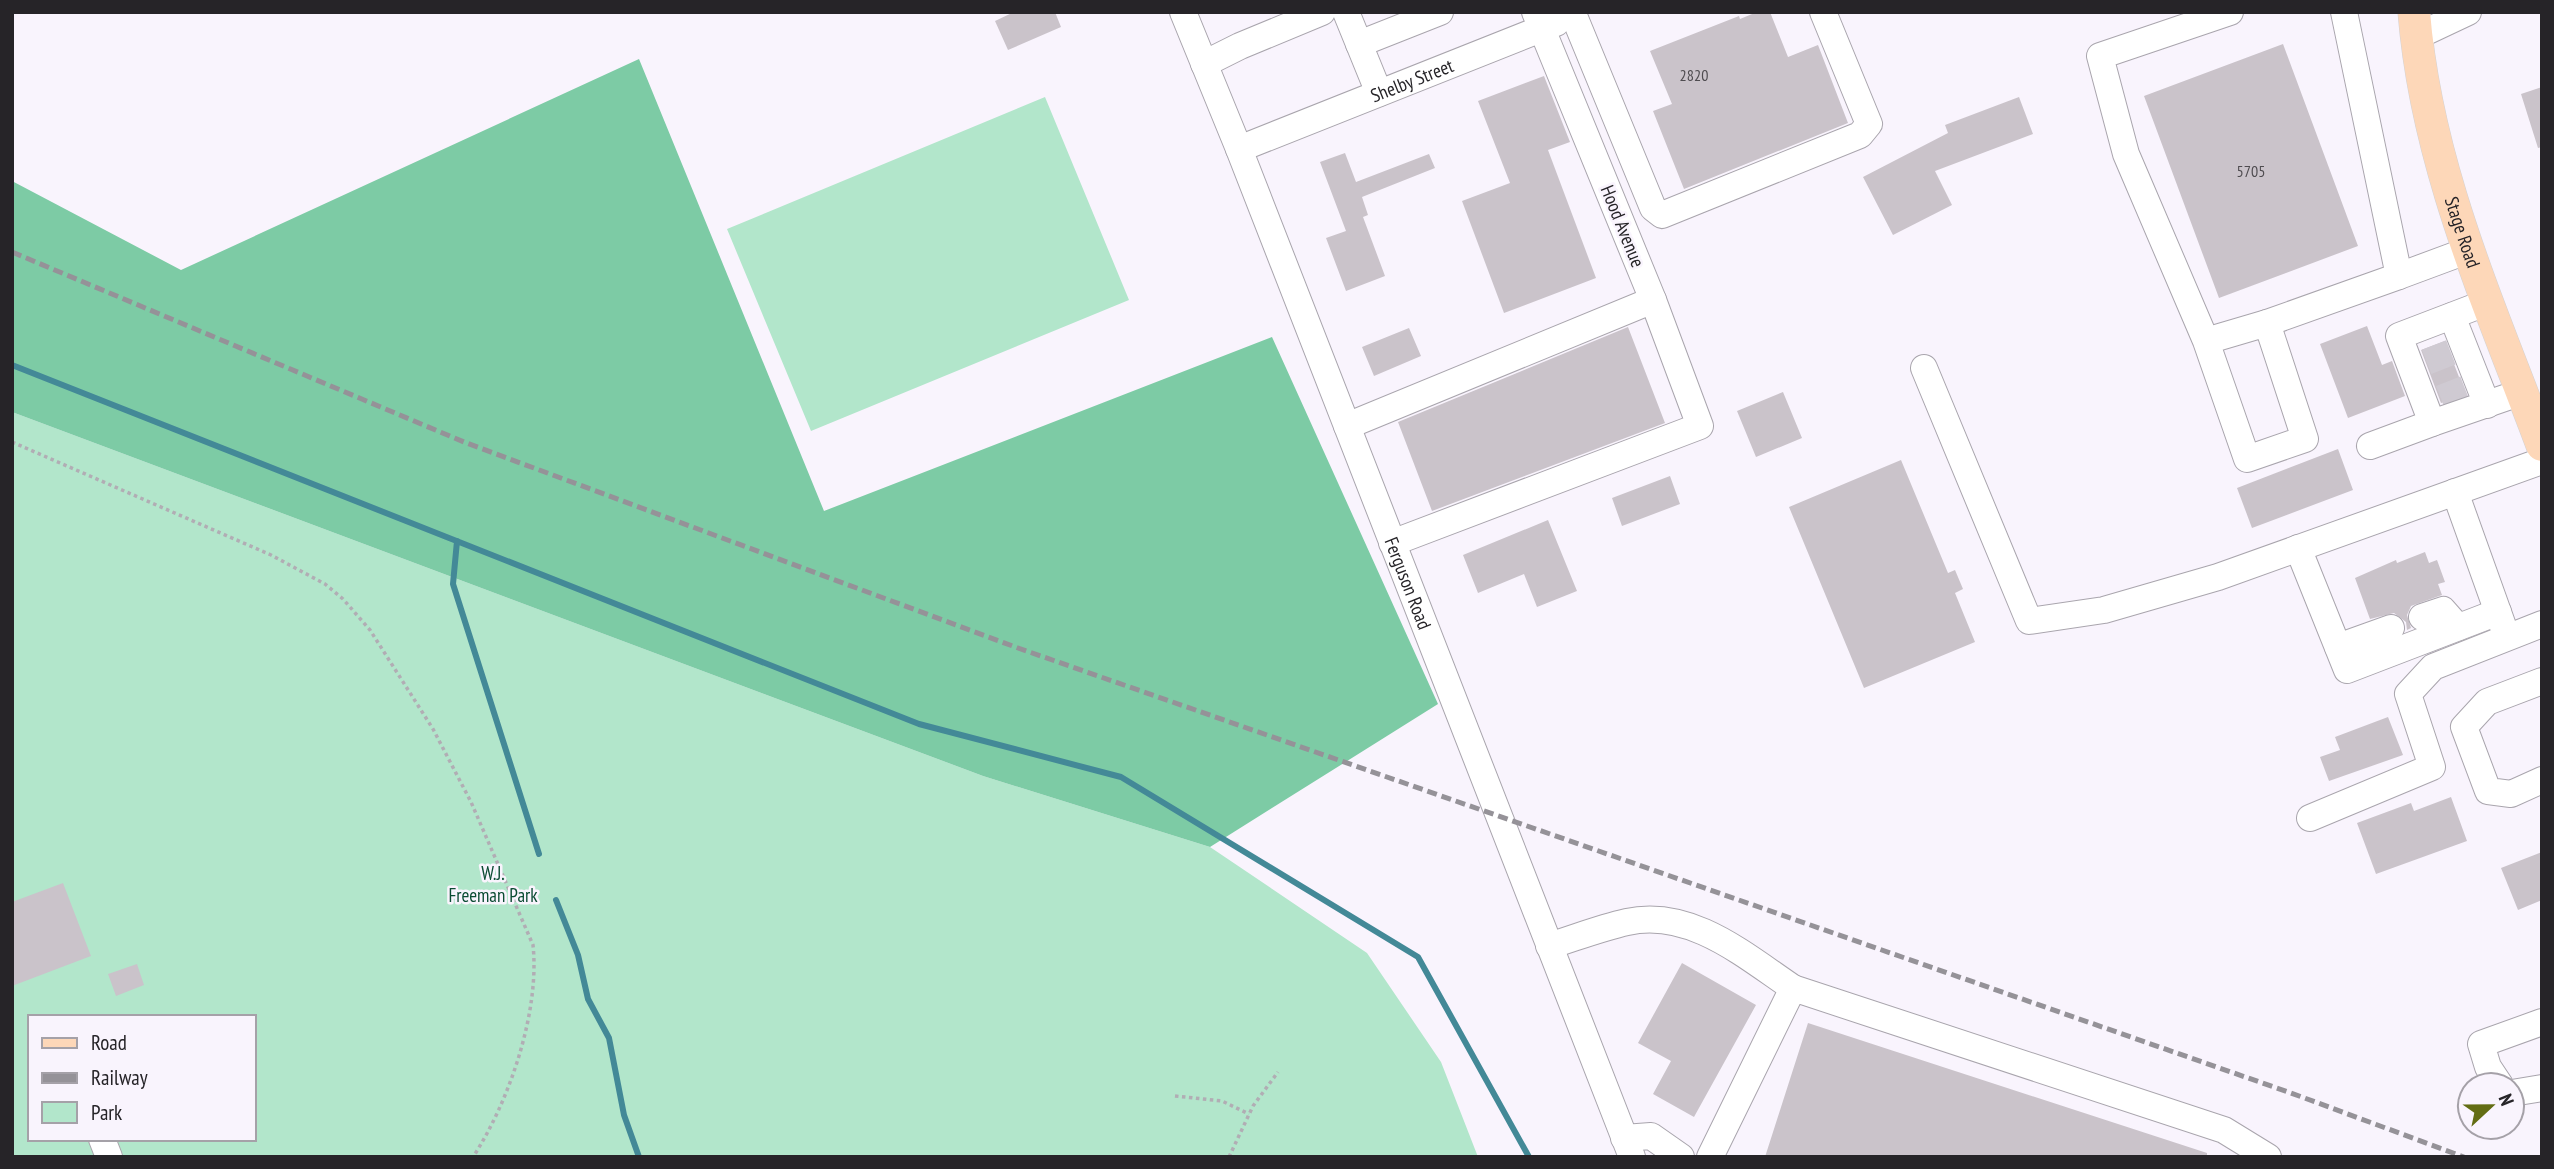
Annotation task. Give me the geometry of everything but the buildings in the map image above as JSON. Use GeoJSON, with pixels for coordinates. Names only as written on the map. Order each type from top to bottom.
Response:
{"type":"FeatureCollection","features":[{"type":"Feature","properties":{"kind":"main road","name":"Stage Road"},"geometry":{"type":"LineString","coordinates":[[2415,25],[2418,70],[2438,160],[2488,302],[2530,400],[2542,444]]}},
{"type":"Feature","properties":{"kind":"street","name":"Ferguson Road"},"geometry":{"type":"LineString","coordinates":[[1183,12],[1239,149],[1628,1147]]}},
{"type":"Feature","properties":{"kind":"street"},"geometry":{"type":"LineString","coordinates":[[1205,64],[1260,24],[1322,12]]}},
{"type":"Feature","properties":{"kind":"street"},"geometry":{"type":"LineString","coordinates":[[1346,12],[1379,93]]}},
{"type":"Feature","properties":{"kind":"street"},"geometry":{"type":"LineString","coordinates":[[1359,44],[1440,12]]}},
{"type":"Feature","properties":{"kind":"street"},"geometry":{"type":"LineString","coordinates":[[1579,14],[1653,208],[1662,215],[1860,135],[1868,124],[1823,12]]}},
{"type":"Feature","properties":{"kind":"street"},"geometry":{"type":"LineString","coordinates":[[2231,12],[2100,56],[2126,154],[2206,341],[2247,459],[2305,439],[2267,323]]}},
{"type":"Feature","properties":{"kind":"street"},"geometry":{"type":"LineString","coordinates":[[2344,12],[2399,276]]}},
{"type":"Feature","properties":{"kind":"street"},"geometry":{"type":"LineString","coordinates":[[2415,25],[2468,12]]}},
{"type":"Feature","properties":{"kind":"street","name":"Shelby Street"},"geometry":{"type":"LineString","coordinates":[[1239,149],[1379,93],[1538,20],[1579,14]]}},
{"type":"Feature","properties":{"kind":"street","name":"Hood Avenue"},"geometry":{"type":"LineString","coordinates":[[1392,543],[1700,426],[1653,300],[1538,20]]}},
{"type":"Feature","properties":{"kind":"street"},"geometry":{"type":"LineString","coordinates":[[2206,341],[2267,323],[2469,250]]}},
{"type":"Feature","properties":{"kind":"street"},"geometry":{"type":"LineString","coordinates":[[1347,426],[1653,300]]}},
{"type":"Feature","properties":{"kind":"street"},"geometry":{"type":"LineString","coordinates":[[2432,424],[2399,336],[2430,335],[2452,316],[2488,302]]}},
{"type":"Feature","properties":{"kind":"street"},"geometry":{"type":"LineString","coordinates":[[2452,316],[2487,405]]}},
{"type":"Feature","properties":{"kind":"street"},"geometry":{"type":"LineString","coordinates":[[1924,368],[2029,621],[2104,610],[2218,577],[2542,461]]}},
{"type":"Feature","properties":{"kind":"street"},"geometry":{"type":"LineString","coordinates":[[2370,446],[2432,424],[2459,409],[2530,400]]}},
{"type":"Feature","properties":{"kind":"street"},"geometry":{"type":"LineString","coordinates":[[2455,492],[2507,638]]}},
{"type":"Feature","properties":{"kind":"street"},"geometry":{"type":"LineString","coordinates":[[2298,548],[2347,670],[2498,612]]}},
{"type":"Feature","properties":{"kind":"street"},"geometry":{"type":"LineString","coordinates":[[2423,617],[2442,610],[2458,627]]}},
{"type":"Feature","properties":{"kind":"street"},"geometry":{"type":"LineString","coordinates":[[2310,818],[2432,767],[2408,694],[2434,667],[2542,624]]}},
{"type":"Feature","properties":{"kind":"street"},"geometry":{"type":"LineString","coordinates":[[2338,647],[2391,628]]}},
{"type":"Feature","properties":{"kind":"street"},"geometry":{"type":"LineString","coordinates":[[2542,681],[2487,702],[2464,727],[2488,791],[2511,794],[2542,780]]}},
{"type":"Feature","properties":{"kind":"street"},"geometry":{"type":"LineString","coordinates":[[1549,946],[1630,921],[1674,923],[1712,933],[1793,988],[2224,1130],[2268,1157]]}},
{"type":"Feature","properties":{"kind":"street"},"geometry":{"type":"LineString","coordinates":[[1710,1157],[1793,988]]}},
{"type":"Feature","properties":{"kind":"street"},"geometry":{"type":"LineString","coordinates":[[2491,1071],[2481,1044],[2542,1021]]}},
{"type":"Feature","properties":{"kind":"street"},"geometry":{"type":"LineString","coordinates":[[1628,1147],[1651,1136],[1681,1157]]}},
{"type":"Feature","properties":{"kind":"path"},"geometry":{"type":"LineString","coordinates":[[12,442],[298,568],[343,599],[370,630],[396,669],[433,729],[471,802],[533,946],[536,971],[516,1064],[492,1128],[473,1157]]}},
{"type":"Feature","properties":{"kind":"path"},"geometry":{"type":"LineString","coordinates":[[1229,1157],[1249,1114],[1278,1072]]}},
{"type":"Feature","properties":{"kind":"path"},"geometry":{"type":"LineString","coordinates":[[1175,1096],[1222,1101],[1249,1114]]}},
{"type":"Feature","properties":{"kind":"green space"},"geometry":{"type":"Polygon","coordinates":[[[639,59],[824,511],[1272,337],[1438,704],[1210,847],[983,776],[12,412],[12,181],[181,270],[639,59]]]}},
{"type":"Feature","properties":{"kind":"green space"},"geometry":{"type":"Polygon","coordinates":[[[1045,97],[1129,300],[811,431],[727,229],[1045,97]]]}},
{"type":"Feature","properties":{"kind":"green space","name":"W.J. Freeman Park"},"geometry":{"type":"Polygon","coordinates":[[[12,412],[983,776],[1210,847],[1367,953],[1441,1062],[1478,1157],[12,1157],[12,412]]]}},
{"type":"Feature","properties":{"kind":"waterway"},"geometry":{"type":"LineString","coordinates":[[12,365],[919,724],[1121,777],[1418,957],[1529,1157]]}},
{"type":"Feature","properties":{"kind":"waterway"},"geometry":{"type":"LineString","coordinates":[[457,541],[453,584],[539,854]]}},
{"type":"Feature","properties":{"kind":"waterway"},"geometry":{"type":"LineString","coordinates":[[556,900],[578,955],[588,999],[609,1038],[624,1115],[639,1157]]}},
{"type":"Feature","properties":{"kind":"tunnel"},"geometry":{"type":"LineString","coordinates":[[2434,345],[2457,404]]}},
{"type":"Feature","properties":{"kind":"railway"},"geometry":{"type":"LineString","coordinates":[[12,252],[464,442],[1018,648],[2291,1093],[2464,1157]]}}]}
